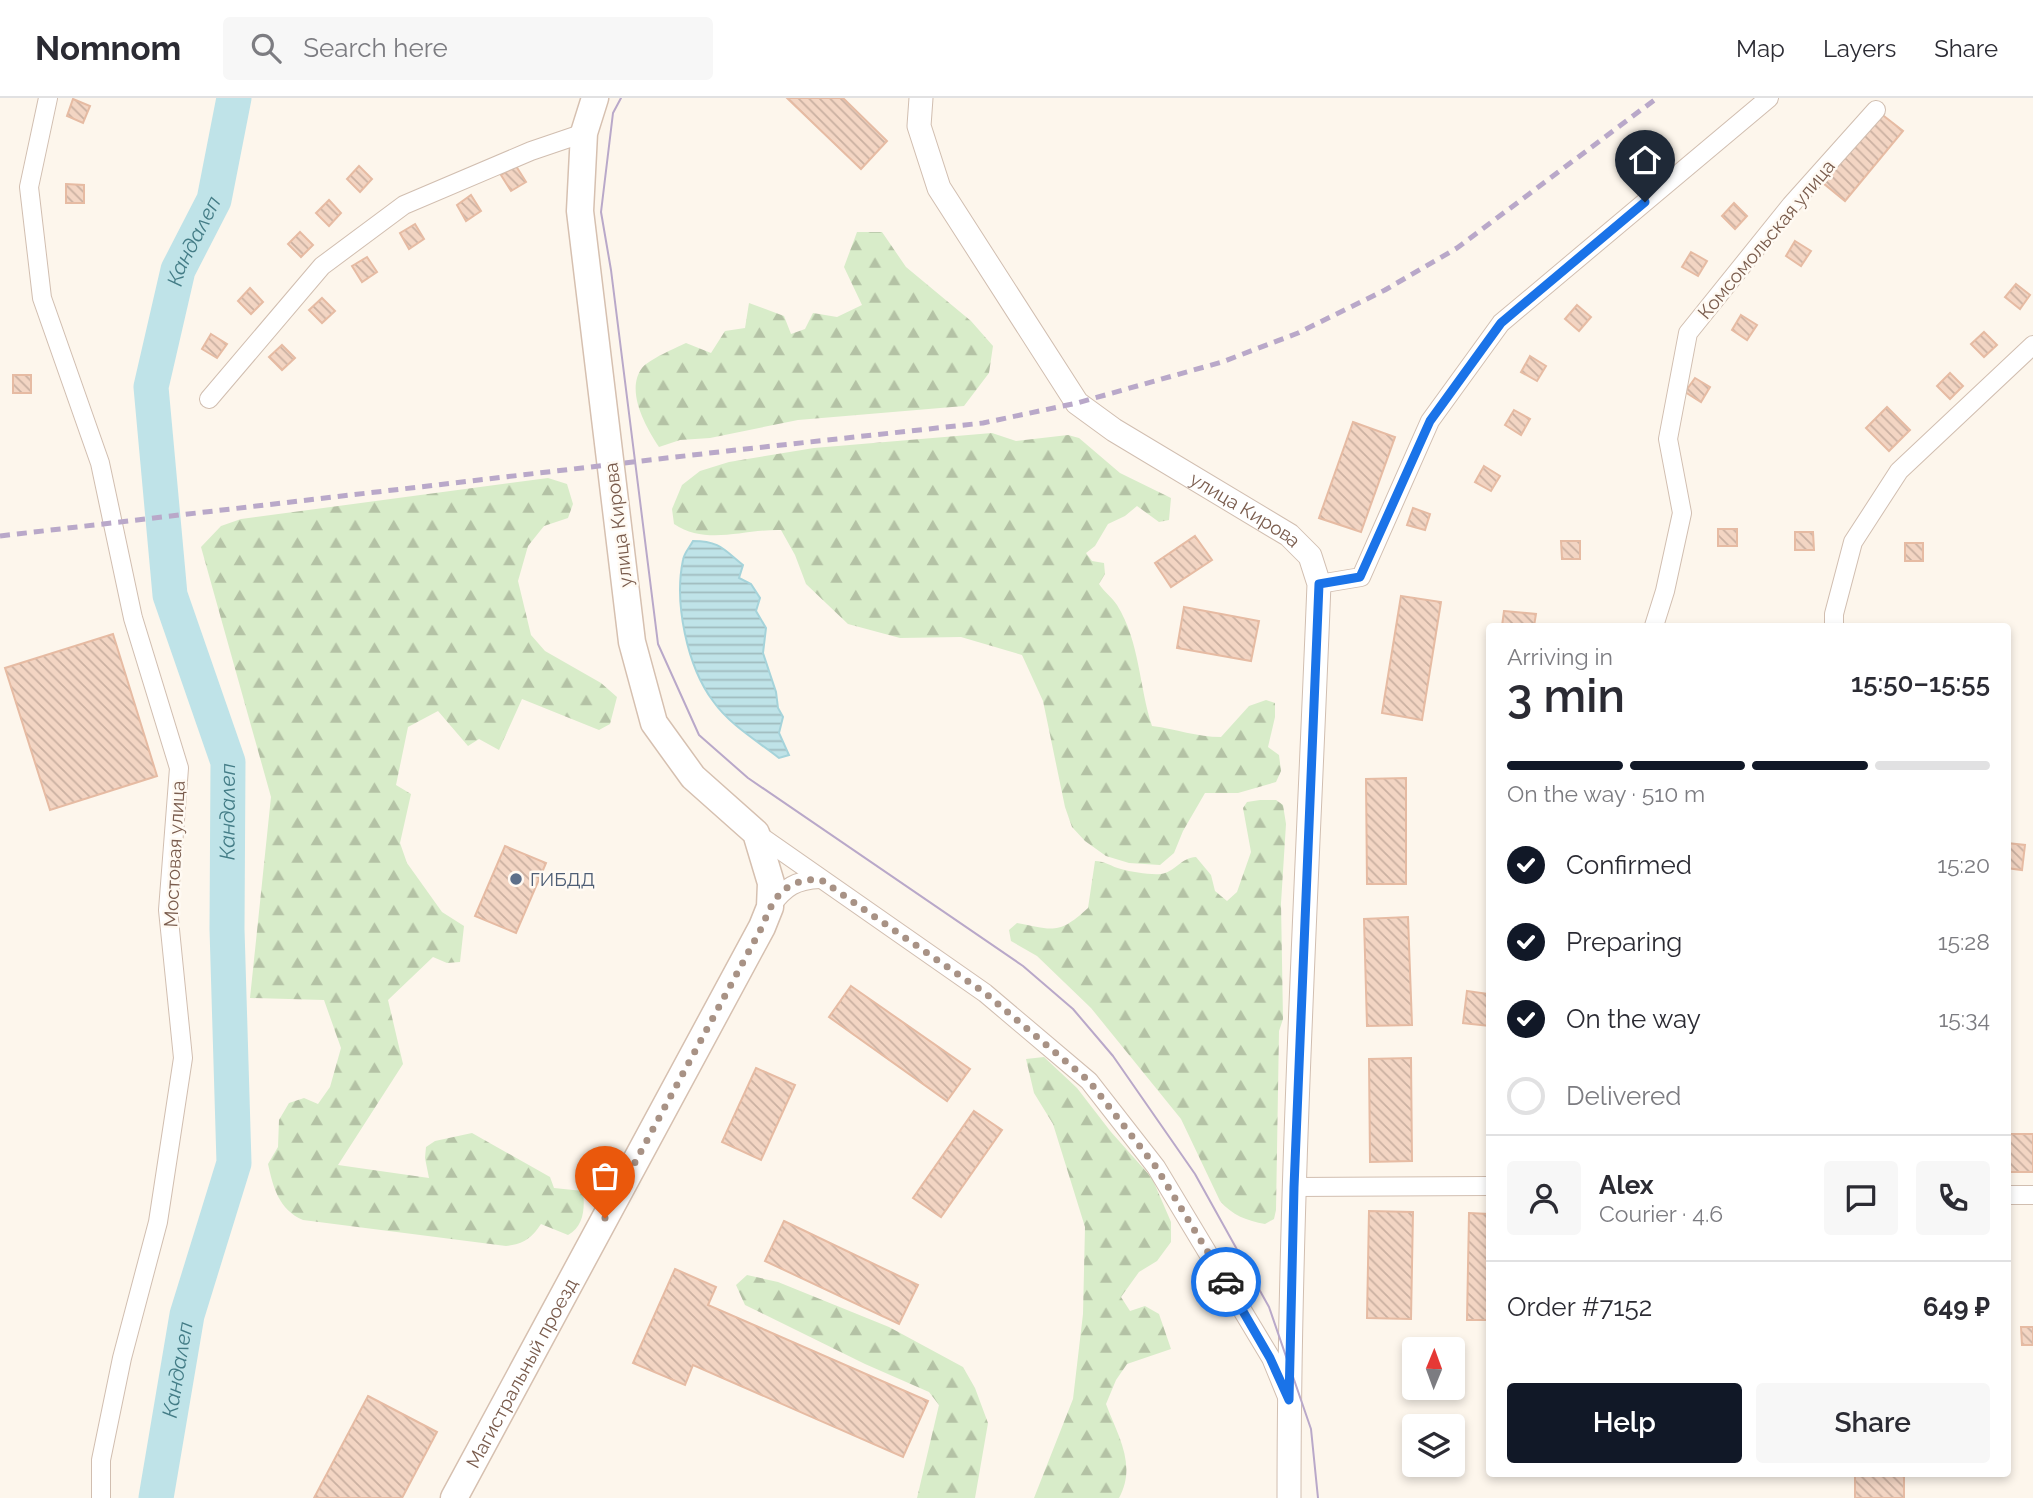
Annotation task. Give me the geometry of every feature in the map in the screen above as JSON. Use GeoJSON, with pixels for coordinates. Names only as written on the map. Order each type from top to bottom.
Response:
{"type":"FeatureCollection","features":[{"type":"Feature","properties":{"kind":"main road","name":"улица Кирова"},"geometry":{"type":"LineString","coordinates":[[596,98],[584,133],[580,211],[632,642],[654,723],[693,777],[756,833]]}},
{"type":"Feature","properties":{"kind":"main road","name":"Магистральный проезд"},"geometry":{"type":"LineString","coordinates":[[454,1498],[756,938],[769,907],[771,883],[756,833]]}},
{"type":"Feature","properties":{"kind":"street","name":"Мостовая улица"},"geometry":{"type":"LineString","coordinates":[[48,98],[29,187],[42,298],[100,463],[133,618],[178,768],[168,910],[183,1058],[158,1222],[122,1358],[101,1461],[101,1498]]}},
{"type":"Feature","properties":{"kind":"street","name":"улица Кирова"},"geometry":{"type":"LineString","coordinates":[[921,98],[919,126],[939,188],[1077,403],[1114,430],[1289,535],[1310,556],[1319,584],[1294,1187],[1289,1498]]}},
{"type":"Feature","properties":{"kind":"street"},"geometry":{"type":"LineString","coordinates":[[1319,584],[1360,577],[1430,421],[1501,323],[1769,98]]}},
{"type":"Feature","properties":{"kind":"street","name":"Комсомольская улица"},"geometry":{"type":"LineString","coordinates":[[1655,623],[1665,591],[1682,513],[1668,439],[1688,333],[1791,205],[1876,110]]}},
{"type":"Feature","properties":{"kind":"street"},"geometry":{"type":"LineString","coordinates":[[209,399],[322,265],[404,205],[531,151],[584,133]]}},
{"type":"Feature","properties":{"kind":"street"},"geometry":{"type":"LineString","coordinates":[[1834,620],[1853,542],[1899,471],[2033,345]]}},
{"type":"Feature","properties":{"kind":"street","name":"улица Кирова"},"geometry":{"type":"LineString","coordinates":[[756,833],[985,993],[1089,1081],[1156,1167],[1270,1358],[1289,1400]]}},
{"type":"Feature","properties":{"kind":"street"},"geometry":{"type":"LineString","coordinates":[[769,907],[791,884],[820,879]]}},
{"type":"Feature","properties":{"kind":"street"},"geometry":{"type":"LineString","coordinates":[[1294,1187],[1486,1186]]}},
{"type":"Feature","properties":{"kind":"street"},"geometry":{"type":"LineString","coordinates":[[2011,1195],[2033,1195]]}},
{"type":"Feature","properties":{"kind":"green space"},"geometry":{"type":"Polygon","coordinates":[[[857,232],[882,232],[906,267],[971,321],[993,346],[989,373],[964,406],[798,420],[710,438],[680,440],[659,447],[643,419],[636,398],[637,377],[642,368],[686,343],[711,353],[725,331],[745,328],[749,303],[784,316],[791,334],[805,329],[813,313],[837,317],[862,305],[844,267],[857,232]]]}},
{"type":"Feature","properties":{"kind":"green space"},"geometry":{"type":"Polygon","coordinates":[[[992,433],[1016,441],[1068,435],[1079,438],[1120,473],[1171,498],[1169,520],[1159,522],[1137,506],[1125,516],[1108,524],[1095,546],[1086,553],[1092,561],[1104,563],[1105,574],[1099,584],[1125,619],[1135,649],[1152,726],[1221,737],[1249,706],[1266,700],[1275,703],[1275,717],[1268,747],[1279,755],[1281,771],[1276,782],[1238,793],[1205,793],[1183,831],[1174,853],[1160,865],[1129,863],[1106,856],[1085,841],[1072,827],[1065,807],[1043,701],[1022,655],[961,637],[900,638],[848,624],[806,584],[795,555],[781,530],[713,535],[687,531],[674,524],[672,509],[682,485],[700,471],[729,462],[814,448],[992,433]]]}},
{"type":"Feature","properties":{"kind":"green space"},"geometry":{"type":"Polygon","coordinates":[[[548,478],[567,484],[573,504],[568,518],[544,526],[528,546],[518,581],[531,635],[545,651],[601,683],[617,697],[610,724],[599,730],[522,699],[499,750],[479,739],[468,746],[438,711],[408,727],[396,785],[411,794],[400,843],[407,863],[442,912],[464,926],[460,962],[447,963],[433,957],[388,1000],[403,1064],[338,1165],[429,1178],[426,1147],[435,1141],[472,1133],[550,1177],[554,1188],[583,1191],[582,1216],[577,1227],[568,1235],[541,1224],[526,1240],[506,1246],[303,1220],[288,1210],[278,1197],[268,1164],[278,1147],[279,1120],[289,1103],[304,1098],[318,1104],[330,1087],[341,1048],[324,1000],[250,998],[271,797],[201,547],[221,526],[241,519],[548,478]]]}},
{"type":"Feature","properties":{"kind":"green space"},"geometry":{"type":"Polygon","coordinates":[[[1276,800],[1283,805],[1286,824],[1281,903],[1283,1019],[1279,1031],[1276,1210],[1274,1219],[1265,1224],[1240,1217],[1220,1201],[1181,1119],[1091,1008],[1037,956],[1011,941],[1009,930],[1017,923],[1055,928],[1078,917],[1088,908],[1095,861],[1130,871],[1157,874],[1166,873],[1187,859],[1196,857],[1211,875],[1215,891],[1227,901],[1237,892],[1251,852],[1243,808],[1247,802],[1276,800]]]}},
{"type":"Feature","properties":{"kind":"green space"},"geometry":{"type":"Polygon","coordinates":[[[1044,1057],[1077,1088],[1152,1178],[1171,1222],[1171,1242],[1157,1261],[1139,1272],[1121,1297],[1130,1311],[1145,1306],[1159,1314],[1171,1349],[1127,1364],[1116,1380],[1106,1404],[1126,1462],[1124,1486],[1119,1498],[1034,1498],[1073,1399],[1083,1314],[1085,1227],[1053,1124],[1034,1093],[1026,1059],[1044,1057]]]}},
{"type":"Feature","properties":{"kind":"green space"},"geometry":{"type":"Polygon","coordinates":[[[747,1275],[778,1282],[889,1327],[963,1367],[975,1388],[988,1423],[975,1498],[917,1498],[939,1405],[929,1392],[745,1305],[736,1285],[747,1275]]]}},
{"type":"Feature","properties":{"kind":"water"},"geometry":{"type":"Polygon","coordinates":[[[693,541],[716,545],[743,565],[739,578],[751,584],[760,598],[756,611],[766,628],[763,653],[783,717],[779,733],[789,755],[779,758],[735,725],[713,701],[696,670],[685,634],[680,595],[684,557],[693,541]]]}},
{"type":"Feature","properties":{"kind":"building"},"geometry":{"type":"Polygon","coordinates":[[[787,98],[843,98],[887,141],[861,169],[787,98]]]}},
{"type":"Feature","properties":{"kind":"building"},"geometry":{"type":"Polygon","coordinates":[[[73,99],[90,106],[83,123],[67,116],[73,99]]]}},
{"type":"Feature","properties":{"kind":"building"},"geometry":{"type":"Polygon","coordinates":[[[1880,113],[1903,131],[1845,201],[1823,183],[1880,113]]]}},
{"type":"Feature","properties":{"kind":"building"},"geometry":{"type":"Polygon","coordinates":[[[359,166],[372,179],[360,192],[347,179],[359,166]]]}},
{"type":"Feature","properties":{"kind":"building"},"geometry":{"type":"Polygon","coordinates":[[[516,166],[526,182],[511,191],[501,175],[516,166]]]}},
{"type":"Feature","properties":{"kind":"building"},"geometry":{"type":"Polygon","coordinates":[[[66,184],[84,185],[84,203],[66,203],[66,184]]]}},
{"type":"Feature","properties":{"kind":"building"},"geometry":{"type":"Polygon","coordinates":[[[471,195],[481,211],[466,221],[457,205],[471,195]]]}},
{"type":"Feature","properties":{"kind":"building"},"geometry":{"type":"Polygon","coordinates":[[[329,200],[341,213],[329,226],[316,213],[329,200]]]}},
{"type":"Feature","properties":{"kind":"building"},"geometry":{"type":"Polygon","coordinates":[[[1734,203],[1747,216],[1735,229],[1722,216],[1734,203]]]}},
{"type":"Feature","properties":{"kind":"building"},"geometry":{"type":"Polygon","coordinates":[[[415,224],[424,239],[409,249],[400,233],[415,224]]]}},
{"type":"Feature","properties":{"kind":"building"},"geometry":{"type":"Polygon","coordinates":[[[300,232],[313,245],[301,257],[288,244],[300,232]]]}},
{"type":"Feature","properties":{"kind":"building"},"geometry":{"type":"Polygon","coordinates":[[[1795,241],[1811,251],[1801,266],[1786,256],[1795,241]]]}},
{"type":"Feature","properties":{"kind":"building"},"geometry":{"type":"Polygon","coordinates":[[[1691,252],[1707,261],[1698,276],[1682,267],[1691,252]]]}},
{"type":"Feature","properties":{"kind":"building"},"geometry":{"type":"Polygon","coordinates":[[[367,257],[377,272],[362,282],[352,266],[367,257]]]}},
{"type":"Feature","properties":{"kind":"building"},"geometry":{"type":"Polygon","coordinates":[[[2016,284],[2030,295],[2020,309],[2005,297],[2016,284]]]}},
{"type":"Feature","properties":{"kind":"building"},"geometry":{"type":"Polygon","coordinates":[[[250,288],[263,302],[251,314],[238,301],[250,288]]]}},
{"type":"Feature","properties":{"kind":"building"},"geometry":{"type":"Polygon","coordinates":[[[322,298],[335,311],[322,323],[309,310],[322,298]]]}},
{"type":"Feature","properties":{"kind":"building"},"geometry":{"type":"Polygon","coordinates":[[[1577,305],[1591,317],[1579,331],[1565,319],[1577,305]]]}},
{"type":"Feature","properties":{"kind":"building"},"geometry":{"type":"Polygon","coordinates":[[[1741,315],[1757,325],[1747,340],[1732,330],[1741,315]]]}},
{"type":"Feature","properties":{"kind":"building"},"geometry":{"type":"Polygon","coordinates":[[[1984,332],[1997,345],[1984,357],[1971,344],[1984,332]]]}},
{"type":"Feature","properties":{"kind":"building"},"geometry":{"type":"Polygon","coordinates":[[[211,334],[227,344],[217,358],[202,349],[211,334]]]}},
{"type":"Feature","properties":{"kind":"building"},"geometry":{"type":"Polygon","coordinates":[[[282,345],[295,358],[282,370],[269,357],[282,345]]]}},
{"type":"Feature","properties":{"kind":"building"},"geometry":{"type":"Polygon","coordinates":[[[1530,356],[1546,366],[1537,381],[1521,372],[1530,356]]]}},
{"type":"Feature","properties":{"kind":"building"},"geometry":{"type":"Polygon","coordinates":[[[1950,373],[1963,386],[1950,399],[1937,386],[1950,373]]]}},
{"type":"Feature","properties":{"kind":"building"},"geometry":{"type":"Polygon","coordinates":[[[13,375],[31,375],[31,393],[13,393],[13,375]]]}},
{"type":"Feature","properties":{"kind":"building"},"geometry":{"type":"Polygon","coordinates":[[[1695,378],[1710,387],[1701,402],[1685,392],[1695,378]]]}},
{"type":"Feature","properties":{"kind":"building"},"geometry":{"type":"Polygon","coordinates":[[[1887,407],[1910,430],[1889,451],[1866,428],[1887,407]]]}},
{"type":"Feature","properties":{"kind":"building"},"geometry":{"type":"Polygon","coordinates":[[[1514,410],[1530,419],[1521,435],[1505,425],[1514,410]]]}},
{"type":"Feature","properties":{"kind":"building"},"geometry":{"type":"Polygon","coordinates":[[[1353,422],[1395,437],[1361,532],[1319,518],[1353,422]]]}},
{"type":"Feature","properties":{"kind":"building"},"geometry":{"type":"Polygon","coordinates":[[[1484,466],[1500,476],[1491,491],[1475,482],[1484,466]]]}},
{"type":"Feature","properties":{"kind":"building"},"geometry":{"type":"Polygon","coordinates":[[[1413,508],[1430,514],[1425,530],[1407,525],[1413,508]]]}},
{"type":"Feature","properties":{"kind":"building"},"geometry":{"type":"Polygon","coordinates":[[[1718,529],[1737,529],[1737,546],[1718,546],[1718,529]]]}},
{"type":"Feature","properties":{"kind":"building"},"geometry":{"type":"Polygon","coordinates":[[[1795,532],[1813,532],[1814,550],[1795,550],[1795,532]]]}},
{"type":"Feature","properties":{"kind":"building"},"geometry":{"type":"Polygon","coordinates":[[[1195,536],[1212,560],[1171,587],[1155,563],[1195,536]]]}},
{"type":"Feature","properties":{"kind":"building"},"geometry":{"type":"Polygon","coordinates":[[[1561,541],[1580,541],[1580,559],[1562,559],[1561,541]]]}},
{"type":"Feature","properties":{"kind":"building"},"geometry":{"type":"Polygon","coordinates":[[[1905,543],[1923,543],[1923,561],[1905,561],[1905,543]]]}},
{"type":"Feature","properties":{"kind":"building"},"geometry":{"type":"Polygon","coordinates":[[[1401,596],[1441,602],[1422,720],[1382,713],[1401,596]]]}},
{"type":"Feature","properties":{"kind":"building"},"geometry":{"type":"Polygon","coordinates":[[[1184,607],[1259,621],[1251,661],[1177,648],[1184,607]]]}},
{"type":"Feature","properties":{"kind":"building"},"geometry":{"type":"Polygon","coordinates":[[[1504,611],[1536,614],[1534,623],[1502,623],[1504,611]]]}},
{"type":"Feature","properties":{"kind":"building"},"geometry":{"type":"Polygon","coordinates":[[[113,634],[157,776],[50,810],[5,668],[113,634]]]}},
{"type":"Feature","properties":{"kind":"building"},"geometry":{"type":"Polygon","coordinates":[[[1406,778],[1406,884],[1367,884],[1366,779],[1406,778]]]}},
{"type":"Feature","properties":{"kind":"building"},"geometry":{"type":"Polygon","coordinates":[[[2011,843],[2025,845],[2022,870],[2011,869],[2011,843]]]}},
{"type":"Feature","properties":{"kind":"building"},"geometry":{"type":"Polygon","coordinates":[[[505,846],[546,863],[516,933],[475,916],[505,846]]]}},
{"type":"Feature","properties":{"kind":"building"},"geometry":{"type":"Polygon","coordinates":[[[1408,917],[1412,1025],[1367,1026],[1364,919],[1408,917]]]}},
{"type":"Feature","properties":{"kind":"building"},"geometry":{"type":"Polygon","coordinates":[[[851,986],[970,1069],[947,1101],[829,1017],[851,986]]]}},
{"type":"Feature","properties":{"kind":"building"},"geometry":{"type":"Polygon","coordinates":[[[1467,991],[1486,994],[1486,1026],[1463,1023],[1467,991]]]}},
{"type":"Feature","properties":{"kind":"building"},"geometry":{"type":"Polygon","coordinates":[[[1411,1058],[1412,1161],[1370,1162],[1369,1059],[1411,1058]]]}},
{"type":"Feature","properties":{"kind":"building"},"geometry":{"type":"Polygon","coordinates":[[[756,1068],[795,1085],[761,1160],[722,1142],[756,1068]]]}},
{"type":"Feature","properties":{"kind":"building"},"geometry":{"type":"Polygon","coordinates":[[[974,1111],[1002,1130],[941,1217],[913,1198],[974,1111]]]}},
{"type":"Feature","properties":{"kind":"building"},"geometry":{"type":"Polygon","coordinates":[[[2011,1134],[2033,1134],[2033,1172],[2011,1172],[2011,1134]]]}},
{"type":"Feature","properties":{"kind":"building"},"geometry":{"type":"Polygon","coordinates":[[[1369,1211],[1413,1212],[1411,1319],[1367,1318],[1369,1211]]]}},
{"type":"Feature","properties":{"kind":"building"},"geometry":{"type":"Polygon","coordinates":[[[1469,1213],[1486,1214],[1486,1320],[1467,1320],[1469,1213]]]}},
{"type":"Feature","properties":{"kind":"building"},"geometry":{"type":"Polygon","coordinates":[[[784,1221],[918,1285],[899,1324],[765,1261],[784,1221]]]}},
{"type":"Feature","properties":{"kind":"building"},"geometry":{"type":"Polygon","coordinates":[[[675,1269],[716,1287],[708,1305],[928,1401],[903,1457],[693,1365],[685,1385],[633,1363],[675,1269]]]}},
{"type":"Feature","properties":{"kind":"building"},"geometry":{"type":"Polygon","coordinates":[[[2021,1327],[2033,1327],[2033,1345],[2022,1345],[2021,1327]]]}},
{"type":"Feature","properties":{"kind":"building"},"geometry":{"type":"Polygon","coordinates":[[[368,1396],[437,1432],[402,1498],[314,1498],[368,1396]]]}},
{"type":"Feature","properties":{"kind":"building"},"geometry":{"type":"Polygon","coordinates":[[[1855,1477],[1904,1477],[1904,1498],[1855,1498],[1855,1477]]]}},
{"type":"Feature","properties":{"kind":"waterway","name":"Кандалеп"},"geometry":{"type":"LineString","coordinates":[[156,1498],[187,1315],[234,1163],[227,929],[228,762],[170,595],[151,387],[178,270],[214,200],[234,98]]}},
{"type":"Feature","properties":{"kind":"tram line"},"geometry":{"type":"LineString","coordinates":[[621,98],[613,113],[601,212],[611,270],[658,644],[699,735],[748,778],[1023,966],[1073,1009],[1113,1056],[1195,1174],[1269,1307],[1311,1429],[1318,1498]]}},
{"type":"Feature","properties":{"kind":"railway"},"geometry":{"type":"LineString","coordinates":[[0,536],[983,423],[1077,403],[1222,362],[1298,333],[1385,290],[1457,248],[1657,98]]}},
{"type":"Feature","properties":{"kind":"way so far"},"geometry":{"type":"LineString","coordinates":[[605,1218],[762,927],[769,907],[791,884],[820,879],[985,993],[1089,1081],[1156,1167],[1226,1282]]}},
{"type":"Feature","properties":{"kind":"place","name":"ГИБДД"},"geometry":{"type":"Point","coordinates":[516,879]}},
{"type":"Feature","properties":{"kind":"route"},"geometry":{"type":"LineString","coordinates":[[1226,1282],[1270,1358],[1289,1400],[1294,1187],[1319,584],[1360,577],[1430,421],[1501,323],[1645,202]]}}]}
